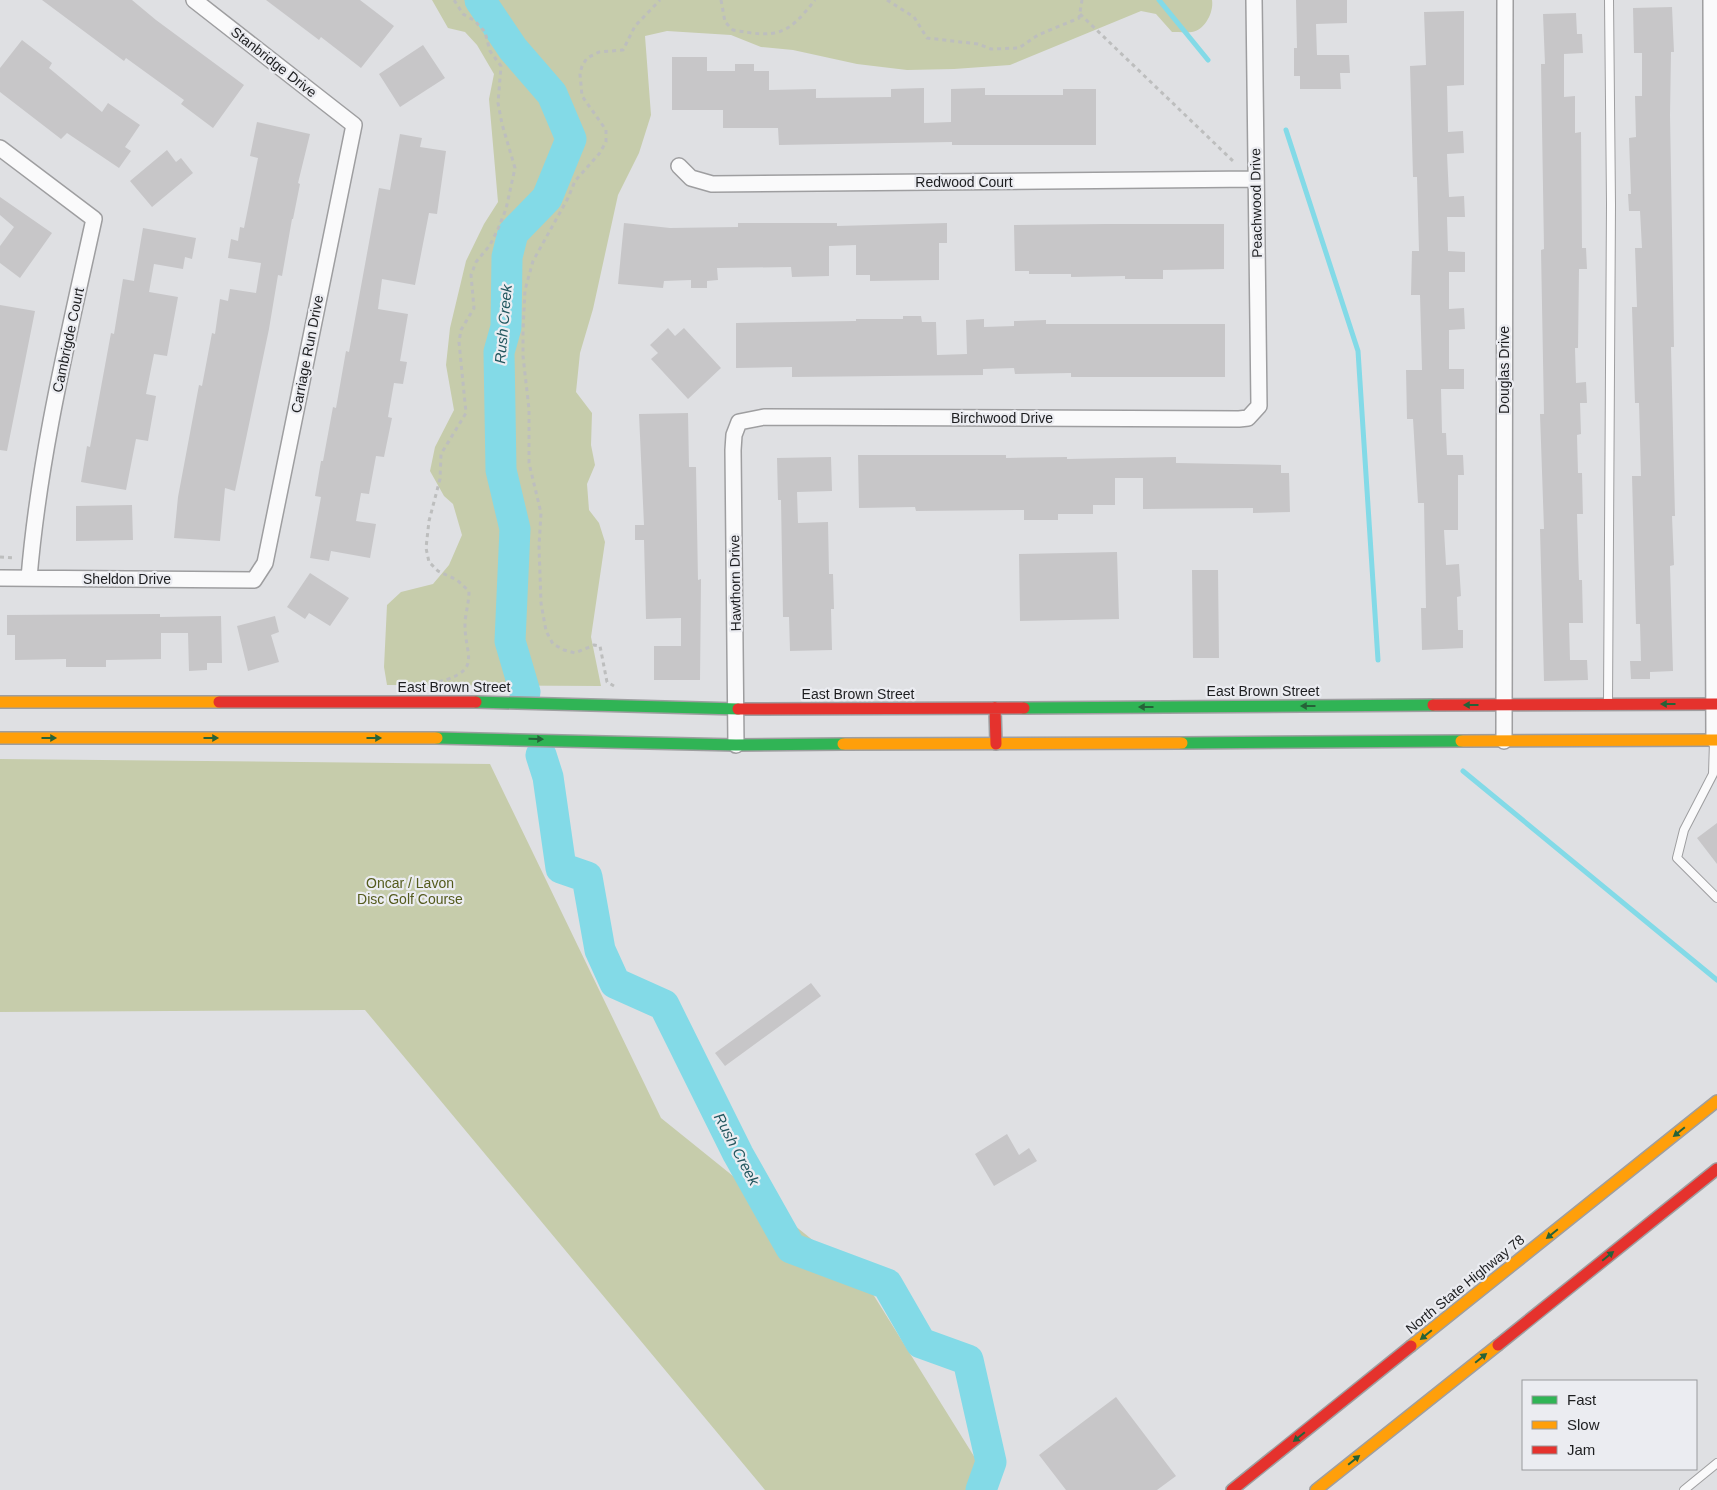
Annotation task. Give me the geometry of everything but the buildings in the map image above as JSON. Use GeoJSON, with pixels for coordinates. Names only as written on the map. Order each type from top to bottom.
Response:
{"type":"FeatureCollection","features":[{"type":"Feature","properties":{"kind":"main road","name":"East Brown Street"},"geometry":{"type":"LineString","coordinates":[[0,702],[504,702],[736,709],[1716,704]]}},
{"type":"Feature","properties":{"kind":"main road"},"geometry":{"type":"LineString","coordinates":[[995,708],[996,744]]}},
{"type":"Feature","properties":{"kind":"main road"},"geometry":{"type":"LineString","coordinates":[[0,738],[504,738],[736,745],[1716,740]]}},
{"type":"Feature","properties":{"kind":"main road","name":"North State Highway 78"},"geometry":{"type":"LineString","coordinates":[[1232,1490],[1717,1101]]}},
{"type":"Feature","properties":{"kind":"main road"},"geometry":{"type":"LineString","coordinates":[[1316,1490],[1717,1170]]}},
{"type":"Feature","properties":{"kind":"street","name":"Stanbridge Drive"},"geometry":{"type":"LineString","coordinates":[[194,0],[354,125]]}},
{"type":"Feature","properties":{"kind":"street","name":"Peachwood Drive"},"geometry":{"type":"LineString","coordinates":[[1254,0],[1259,406]]}},
{"type":"Feature","properties":{"kind":"street","name":"Douglas Drive"},"geometry":{"type":"LineString","coordinates":[[1504,741],[1505,0]]}},
{"type":"Feature","properties":{"kind":"street"},"geometry":{"type":"LineString","coordinates":[[1711,0],[1716,740]]}},
{"type":"Feature","properties":{"kind":"street","name":"Carriage Run Drive"},"geometry":{"type":"LineString","coordinates":[[254,580],[265,563],[354,125]]}},
{"type":"Feature","properties":{"kind":"street","name":"Cambrigde Court"},"geometry":{"type":"LineString","coordinates":[[0,148],[94,219],[51,416],[34,523],[29,578]]}},
{"type":"Feature","properties":{"kind":"street","name":"Redwood Court"},"geometry":{"type":"LineString","coordinates":[[679,166],[691,178],[712,184],[1256,179]]}},
{"type":"Feature","properties":{"kind":"street","name":"Birchwood Drive"},"geometry":{"type":"LineString","coordinates":[[740,422],[754,418],[770,417],[1248,418],[1259,406]]}},
{"type":"Feature","properties":{"kind":"street","name":"Hawthorn Drive"},"geometry":{"type":"LineString","coordinates":[[736,745],[733,450],[734,435],[740,422]]}},
{"type":"Feature","properties":{"kind":"street","name":"Sheldon Drive"},"geometry":{"type":"LineString","coordinates":[[0,578],[254,580]]}},
{"type":"Feature","properties":{"kind":"lane"},"geometry":{"type":"LineString","coordinates":[[1608,704],[1611,204],[1609,0]]}},
{"type":"Feature","properties":{"kind":"lane"},"geometry":{"type":"LineString","coordinates":[[1716,740],[1712,774],[1684,830],[1677,858],[1717,898]]}},
{"type":"Feature","properties":{"kind":"lane"},"geometry":{"type":"LineString","coordinates":[[1684,1490],[1717,1463]]}},
{"type":"Feature","properties":{"kind":"path"},"geometry":{"type":"LineString","coordinates":[[429,683],[454,678],[466,669],[469,661],[465,620],[469,606],[469,591],[457,580],[438,571],[428,562],[426,548],[429,521],[440,479],[441,454],[466,413],[459,342],[461,330],[474,308],[471,275],[476,262],[490,245],[498,229],[506,209],[515,168],[498,103],[500,66],[490,51],[485,32],[475,21],[463,14],[454,0]]}},
{"type":"Feature","properties":{"kind":"path"},"geometry":{"type":"LineString","coordinates":[[616,688],[607,682],[602,667],[600,646],[594,644],[575,653],[570,652],[553,644],[546,631],[541,603],[539,546],[541,513],[529,463],[529,409],[522,356],[525,290],[533,262],[564,206],[575,181],[599,154],[606,142],[606,130],[582,96],[580,74],[582,66],[587,58],[599,52],[623,50],[635,26],[660,0]]}},
{"type":"Feature","properties":{"kind":"path"},"geometry":{"type":"LineString","coordinates":[[722,0],[725,22],[733,30],[772,34],[783,32],[798,21],[815,0]]}},
{"type":"Feature","properties":{"kind":"path"},"geometry":{"type":"LineString","coordinates":[[887,0],[914,17],[927,38],[961,41],[1003,50],[1019,48],[1038,35],[1078,18],[1082,0]]}},
{"type":"Feature","properties":{"kind":"path"},"geometry":{"type":"LineString","coordinates":[[1080,14],[1233,161],[1234,180]]}},
{"type":"Feature","properties":{"kind":"green space"},"geometry":{"type":"Polygon","coordinates":[[[432,0],[1212,0],[1212,10],[1208,20],[1197,31],[1172,32],[1156,14],[1141,11],[1010,65],[954,69],[907,70],[857,64],[793,50],[761,47],[731,35],[667,31],[645,36],[651,115],[639,153],[618,195],[593,309],[580,353],[576,392],[592,413],[591,445],[595,465],[587,484],[589,510],[599,523],[605,542],[591,637],[601,686],[387,685],[384,667],[387,605],[401,592],[433,584],[449,565],[462,535],[453,504],[444,496],[430,471],[435,447],[454,410],[446,365],[450,328],[466,261],[484,224],[498,202],[489,99],[494,74],[477,45],[465,32],[448,28],[432,0]]]}},
{"type":"Feature","properties":{"kind":"green space","name":"Oncar / Lavon Disc Golf Course"},"geometry":{"type":"Polygon","coordinates":[[[0,759],[490,764],[661,1118],[866,1283],[995,1490],[765,1490],[365,1010],[0,1012],[0,759]]]}},
{"type":"Feature","properties":{"kind":"waterway","name":"Rush Creek"},"geometry":{"type":"LineString","coordinates":[[480,0],[513,49],[552,94],[571,139],[547,198],[513,233],[507,257],[506,327],[499,352],[501,470],[515,529],[510,641],[525,692]]}},
{"type":"Feature","properties":{"kind":"waterway"},"geometry":{"type":"LineString","coordinates":[[1159,0],[1208,60]]}},
{"type":"Feature","properties":{"kind":"waterway"},"geometry":{"type":"LineString","coordinates":[[1286,130],[1358,351],[1378,660]]}},
{"type":"Feature","properties":{"kind":"waterway","name":"Rush Creek"},"geometry":{"type":"LineString","coordinates":[[541,755],[548,777],[561,868],[587,877],[600,950],[615,983],[664,1005],[738,1154],[791,1248],[887,1284],[921,1343],[968,1360],[991,1462],[981,1490]]}},
{"type":"Feature","properties":{"kind":"waterway"},"geometry":{"type":"LineString","coordinates":[[1463,771],[1717,980]]}},
{"type":"Feature","properties":{"kind":"traffic: fast"},"geometry":{"type":"LineString","coordinates":[[476,702],[738,709]]}},
{"type":"Feature","properties":{"kind":"traffic: fast"},"geometry":{"type":"LineString","coordinates":[[1024,708],[1433,705]]}},
{"type":"Feature","properties":{"kind":"traffic: fast"},"geometry":{"type":"LineString","coordinates":[[437,738],[736,745],[843,744]]}},
{"type":"Feature","properties":{"kind":"traffic: fast"},"geometry":{"type":"LineString","coordinates":[[1182,743],[1461,741]]}},
{"type":"Feature","properties":{"kind":"traffic: slow"},"geometry":{"type":"LineString","coordinates":[[0,702],[219,702]]}},
{"type":"Feature","properties":{"kind":"traffic: slow"},"geometry":{"type":"LineString","coordinates":[[0,738],[437,738]]}},
{"type":"Feature","properties":{"kind":"traffic: slow"},"geometry":{"type":"LineString","coordinates":[[1461,741],[1717,740]]}},
{"type":"Feature","properties":{"kind":"traffic: slow"},"geometry":{"type":"LineString","coordinates":[[843,744],[1182,743]]}},
{"type":"Feature","properties":{"kind":"traffic: slow"},"geometry":{"type":"LineString","coordinates":[[1411,1346],[1717,1101]]}},
{"type":"Feature","properties":{"kind":"traffic: slow"},"geometry":{"type":"LineString","coordinates":[[1316,1490],[1498,1345]]}},
{"type":"Feature","properties":{"kind":"traffic: jam"},"geometry":{"type":"LineString","coordinates":[[219,702],[476,702]]}},
{"type":"Feature","properties":{"kind":"traffic: jam"},"geometry":{"type":"LineString","coordinates":[[1433,705],[1717,704]]}},
{"type":"Feature","properties":{"kind":"traffic: jam"},"geometry":{"type":"LineString","coordinates":[[995,708],[996,744]]}},
{"type":"Feature","properties":{"kind":"traffic: jam"},"geometry":{"type":"LineString","coordinates":[[738,709],[1024,708]]}},
{"type":"Feature","properties":{"kind":"traffic: jam"},"geometry":{"type":"LineString","coordinates":[[1498,1345],[1717,1169]]}},
{"type":"Feature","properties":{"kind":"traffic: jam"},"geometry":{"type":"LineString","coordinates":[[1232,1490],[1411,1346]]}}]}
